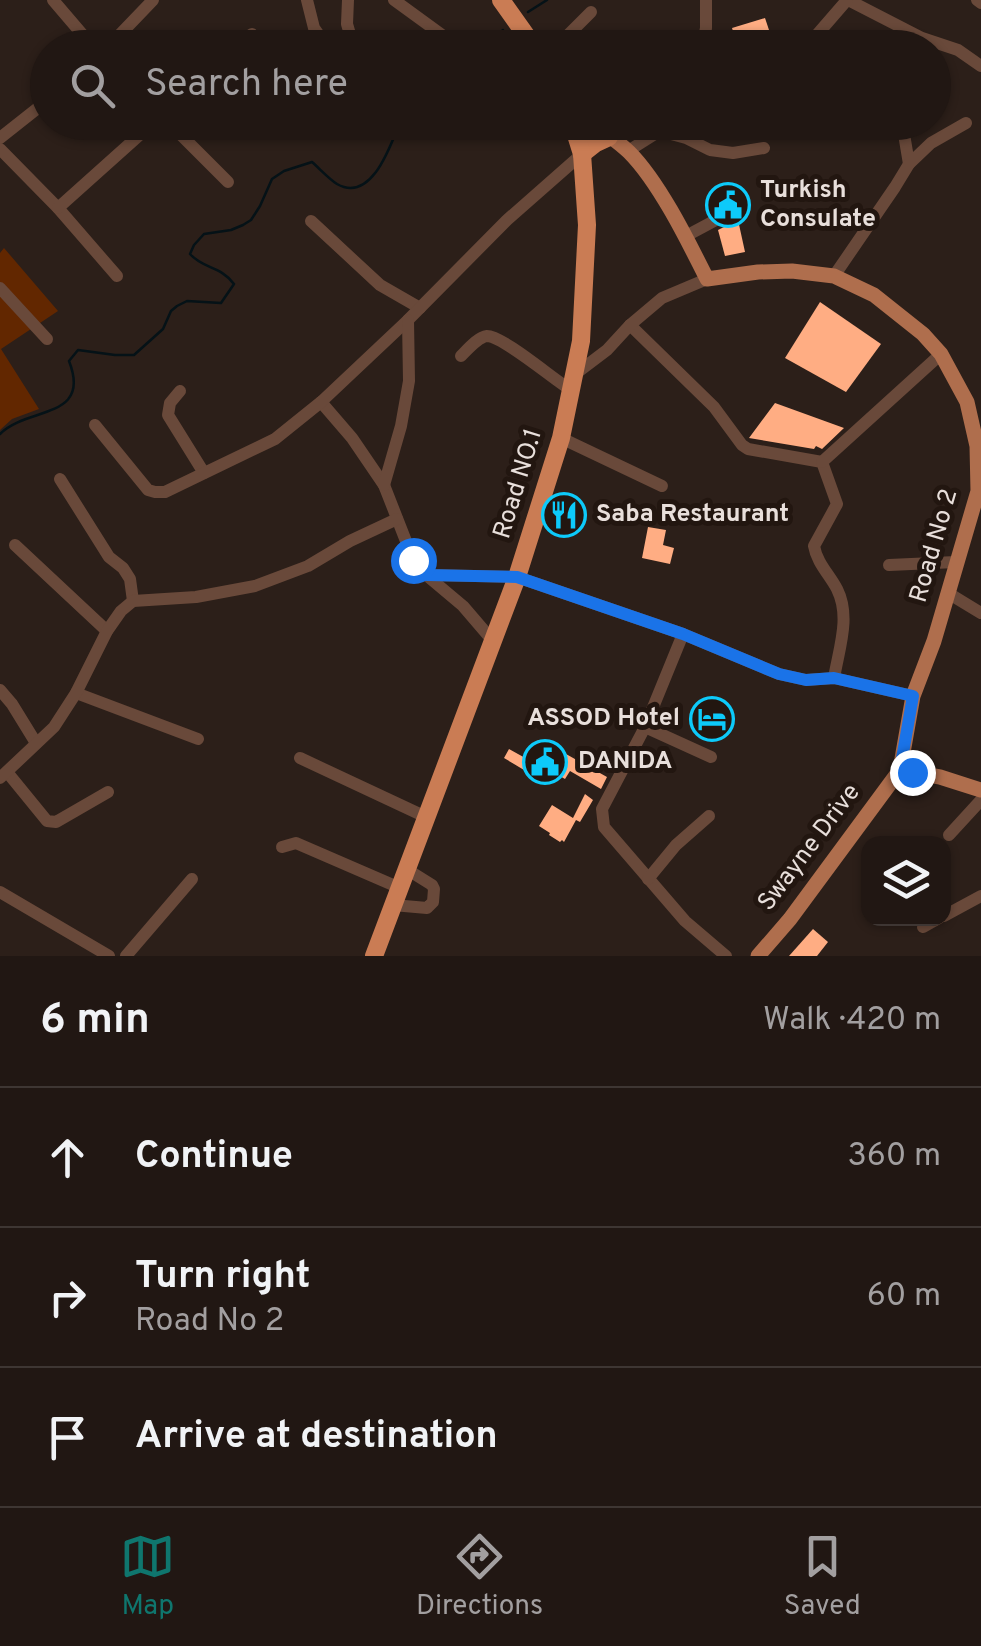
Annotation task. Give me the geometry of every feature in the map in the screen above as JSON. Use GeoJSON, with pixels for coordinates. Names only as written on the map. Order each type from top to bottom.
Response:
{"type":"FeatureCollection","features":[{"type":"Feature","properties":{"kind":"highway"},"geometry":{"type":"LineString","coordinates":[[501,0],[522,30]]}},
{"type":"Feature","properties":{"kind":"highway","name":"Road NO.1"},"geometry":{"type":"LineString","coordinates":[[374,956],[494,641],[561,438],[581,341],[587,225],[578,140]]}},
{"type":"Feature","properties":{"kind":"highway"},"geometry":{"type":"LineString","coordinates":[[582,154],[604,140]]}},
{"type":"Feature","properties":{"kind":"main road"},"geometry":{"type":"LineString","coordinates":[[612,140],[628,150],[648,177],[686,236],[706,280]]}},
{"type":"Feature","properties":{"kind":"main road","name":"Road No 2"},"geometry":{"type":"LineString","coordinates":[[706,280],[792,271],[834,276],[874,295],[941,354],[976,418],[979,491],[913,696],[900,770]]}},
{"type":"Feature","properties":{"kind":"main road"},"geometry":{"type":"LineString","coordinates":[[900,770],[940,776],[981,790]]}},
{"type":"Feature","properties":{"kind":"main road","name":"Swayne Drive"},"geometry":{"type":"LineString","coordinates":[[758,956],[900,770]]}},
{"type":"Feature","properties":{"kind":"street"},"geometry":{"type":"LineString","coordinates":[[52,0],[78,30]]}},
{"type":"Feature","properties":{"kind":"street"},"geometry":{"type":"LineString","coordinates":[[124,30],[153,0]]}},
{"type":"Feature","properties":{"kind":"street"},"geometry":{"type":"LineString","coordinates":[[307,0],[315,30]]}},
{"type":"Feature","properties":{"kind":"street"},"geometry":{"type":"LineString","coordinates":[[348,0],[350,30]]}},
{"type":"Feature","properties":{"kind":"street"},"geometry":{"type":"LineString","coordinates":[[394,0],[435,30]]}},
{"type":"Feature","properties":{"kind":"street"},"geometry":{"type":"LineString","coordinates":[[706,0],[706,30]]}},
{"type":"Feature","properties":{"kind":"street"},"geometry":{"type":"LineString","coordinates":[[821,30],[848,0],[906,30]]}},
{"type":"Feature","properties":{"kind":"street"},"geometry":{"type":"LineString","coordinates":[[573,30],[591,12]]}},
{"type":"Feature","properties":{"kind":"street"},"geometry":{"type":"LineString","coordinates":[[951,48],[981,66]]}},
{"type":"Feature","properties":{"kind":"street"},"geometry":{"type":"LineString","coordinates":[[0,138],[30,114]]}},
{"type":"Feature","properties":{"kind":"street"},"geometry":{"type":"LineString","coordinates":[[951,131],[966,123]]}},
{"type":"Feature","properties":{"kind":"street"},"geometry":{"type":"LineString","coordinates":[[58,208],[134,140]]}},
{"type":"Feature","properties":{"kind":"street"},"geometry":{"type":"LineString","coordinates":[[186,140],[228,182]]}},
{"type":"Feature","properties":{"kind":"street"},"geometry":{"type":"LineString","coordinates":[[628,150],[645,140]]}},
{"type":"Feature","properties":{"kind":"street"},"geometry":{"type":"LineString","coordinates":[[690,140],[710,150],[732,153],[764,148]]}},
{"type":"Feature","properties":{"kind":"street"},"geometry":{"type":"LineString","coordinates":[[905,140],[909,164]]}},
{"type":"Feature","properties":{"kind":"street"},"geometry":{"type":"LineString","coordinates":[[834,276],[909,164],[935,140]]}},
{"type":"Feature","properties":{"kind":"street"},"geometry":{"type":"LineString","coordinates":[[0,149],[117,276]]}},
{"type":"Feature","properties":{"kind":"street"},"geometry":{"type":"LineString","coordinates":[[95,425],[148,490],[155,492],[164,492],[274,439],[321,402],[507,220],[582,154]]}},
{"type":"Feature","properties":{"kind":"street"},"geometry":{"type":"LineString","coordinates":[[686,236],[744,205]]}},
{"type":"Feature","properties":{"kind":"street"},"geometry":{"type":"LineString","coordinates":[[311,221],[380,284],[420,308]]}},
{"type":"Feature","properties":{"kind":"street"},"geometry":{"type":"LineString","coordinates":[[461,356],[488,336],[572,383],[662,298],[706,280]]}},
{"type":"Feature","properties":{"kind":"street"},"geometry":{"type":"LineString","coordinates":[[0,288],[47,339]]}},
{"type":"Feature","properties":{"kind":"street"},"geometry":{"type":"LineString","coordinates":[[384,485],[409,381],[408,320]]}},
{"type":"Feature","properties":{"kind":"street"},"geometry":{"type":"LineString","coordinates":[[630,325],[714,407],[742,445],[822,462]]}},
{"type":"Feature","properties":{"kind":"street"},"geometry":{"type":"LineString","coordinates":[[822,462],[941,354]]}},
{"type":"Feature","properties":{"kind":"street"},"geometry":{"type":"LineString","coordinates":[[180,391],[170,403],[168,415],[204,473]]}},
{"type":"Feature","properties":{"kind":"street"},"geometry":{"type":"LineString","coordinates":[[321,402],[384,485],[413,560],[494,641]]}},
{"type":"Feature","properties":{"kind":"street"},"geometry":{"type":"LineString","coordinates":[[561,438],[662,486]]}},
{"type":"Feature","properties":{"kind":"street"},"geometry":{"type":"LineString","coordinates":[[822,462],[837,504],[814,546],[838,590],[845,616],[834,678]]}},
{"type":"Feature","properties":{"kind":"street"},"geometry":{"type":"LineString","coordinates":[[60,479],[109,557],[130,579],[132,601]]}},
{"type":"Feature","properties":{"kind":"street"},"geometry":{"type":"LineString","coordinates":[[108,792],[51,823],[3,775],[54,728],[106,631],[132,601],[196,597],[255,586],[308,566],[397,518]]}},
{"type":"Feature","properties":{"kind":"street"},"geometry":{"type":"LineString","coordinates":[[15,546],[106,631]]}},
{"type":"Feature","properties":{"kind":"street"},"geometry":{"type":"LineString","coordinates":[[889,565],[956,562]]}},
{"type":"Feature","properties":{"kind":"street"},"geometry":{"type":"LineString","coordinates":[[427,575],[517,577],[683,634],[779,674],[806,680],[834,678],[913,696]]}},
{"type":"Feature","properties":{"kind":"street"},"geometry":{"type":"LineString","coordinates":[[948,593],[981,613]]}},
{"type":"Feature","properties":{"kind":"street"},"geometry":{"type":"LineString","coordinates":[[683,634],[601,818],[604,828],[685,921],[726,956]]}},
{"type":"Feature","properties":{"kind":"street"},"geometry":{"type":"LineString","coordinates":[[0,690],[36,743]]}},
{"type":"Feature","properties":{"kind":"street"},"geometry":{"type":"LineString","coordinates":[[76,692],[198,739]]}},
{"type":"Feature","properties":{"kind":"street"},"geometry":{"type":"LineString","coordinates":[[645,726],[711,757]]}},
{"type":"Feature","properties":{"kind":"street"},"geometry":{"type":"LineString","coordinates":[[300,758],[426,818]]}},
{"type":"Feature","properties":{"kind":"street"},"geometry":{"type":"LineString","coordinates":[[949,836],[981,800]]}},
{"type":"Feature","properties":{"kind":"street"},"geometry":{"type":"LineString","coordinates":[[648,878],[676,845],[709,816]]}},
{"type":"Feature","properties":{"kind":"street"},"geometry":{"type":"LineString","coordinates":[[282,847],[296,843],[426,908],[433,902],[434,889],[408,870]]}},
{"type":"Feature","properties":{"kind":"street"},"geometry":{"type":"LineString","coordinates":[[126,956],[192,879]]}},
{"type":"Feature","properties":{"kind":"street"},"geometry":{"type":"LineString","coordinates":[[0,892],[110,956]]}},
{"type":"Feature","properties":{"kind":"street"},"geometry":{"type":"LineString","coordinates":[[951,912],[981,896]]}},
{"type":"Feature","properties":{"kind":"shaded area"},"geometry":{"type":"Polygon","coordinates":[[[4,248],[58,311],[1,349],[39,409],[12,419],[0,430],[0,253],[4,248]]]}},
{"type":"Feature","properties":{"kind":"building"},"geometry":{"type":"Polygon","coordinates":[[[765,18],[769,30],[733,30],[765,18]]]}},
{"type":"Feature","properties":{"kind":"building"},"geometry":{"type":"Polygon","coordinates":[[[738,220],[745,252],[725,256],[718,230],[738,220]]]}},
{"type":"Feature","properties":{"kind":"building"},"geometry":{"type":"Polygon","coordinates":[[[820,302],[881,344],[846,392],[785,358],[820,302]]]}},
{"type":"Feature","properties":{"kind":"building"},"geometry":{"type":"Polygon","coordinates":[[[775,403],[844,428],[822,449],[749,438],[775,403]]]}},
{"type":"Feature","properties":{"kind":"building"},"geometry":{"type":"Polygon","coordinates":[[[648,527],[666,530],[663,545],[674,548],[670,564],[642,558],[648,527]]]}},
{"type":"Feature","properties":{"kind":"building"},"geometry":{"type":"Polygon","coordinates":[[[538,740],[552,749],[548,755],[561,763],[566,754],[607,777],[601,789],[570,771],[565,779],[551,771],[547,778],[527,765],[524,770],[504,758],[509,749],[527,759],[538,740]]]}},
{"type":"Feature","properties":{"kind":"building"},"geometry":{"type":"Polygon","coordinates":[[[585,794],[593,800],[564,842],[539,826],[552,805],[573,818],[585,794]]]}},
{"type":"Feature","properties":{"kind":"building"},"geometry":{"type":"Polygon","coordinates":[[[813,929],[828,942],[817,956],[789,956],[813,929]]]}},
{"type":"Feature","properties":{"kind":"waterway"},"geometry":{"type":"LineString","coordinates":[[528,12],[547,0]]}},
{"type":"Feature","properties":{"kind":"waterway"},"geometry":{"type":"LineString","coordinates":[[0,434],[65,403],[74,380],[69,361],[78,350],[134,355],[163,329],[177,306],[187,301],[221,303],[234,284],[190,254],[204,234],[231,230],[251,220],[272,179],[312,162],[337,184],[360,186],[378,169],[392,140]]}},
{"type":"Feature","properties":{"kind":"place","name":"Turkish Consulate"},"geometry":{"type":"Point","coordinates":[728,205]}},
{"type":"Feature","properties":{"kind":"place","name":"Saba Restaurant"},"geometry":{"type":"Point","coordinates":[564,515]}},
{"type":"Feature","properties":{"kind":"place","name":"ASSOD Hotel"},"geometry":{"type":"Point","coordinates":[712,719]}},
{"type":"Feature","properties":{"kind":"place","name":"DANIDA"},"geometry":{"type":"Point","coordinates":[545,762]}},
{"type":"Feature","properties":{"kind":"route"},"geometry":{"type":"LineString","coordinates":[[413,560],[427,575],[517,577],[683,634],[779,674],[806,680],[834,678],[913,696],[900,770],[912,772]]}}]}
